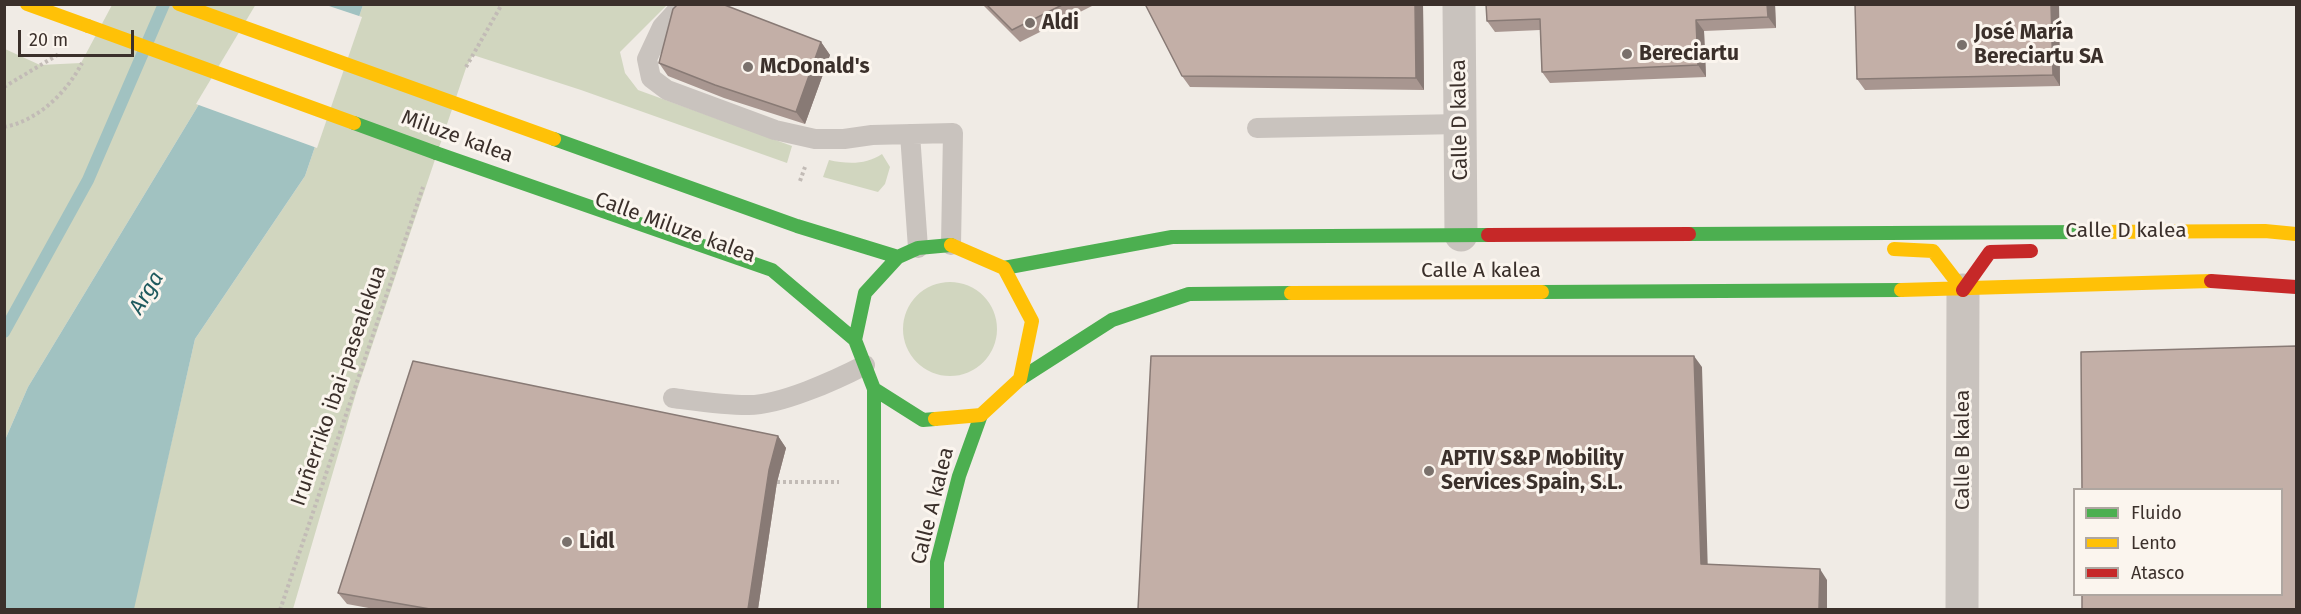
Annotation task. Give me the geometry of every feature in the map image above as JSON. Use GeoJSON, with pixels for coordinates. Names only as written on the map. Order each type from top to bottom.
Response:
{"type":"FeatureCollection","features":[{"type":"Feature","properties":{"kind":"street","name":"Miluze kalea"},"geometry":{"type":"LineString","coordinates":[[27,4],[436,153],[772,270],[855,340]]}},
{"type":"Feature","properties":{"kind":"street","name":"Miluze kalea"},"geometry":{"type":"LineString","coordinates":[[178,4],[797,226],[898,257]]}},
{"type":"Feature","properties":{"kind":"street","name":"Calle D kalea"},"geometry":{"type":"LineString","coordinates":[[1459,4],[1461,235]]}},
{"type":"Feature","properties":{"kind":"street"},"geometry":{"type":"LineString","coordinates":[[2060,244],[2073,231]]}},
{"type":"Feature","properties":{"kind":"street","name":"Calle D kalea"},"geometry":{"type":"LineString","coordinates":[[1956,232],[2265,231],[2296,234]]}},
{"type":"Feature","properties":{"kind":"street","name":"Calle A kalea"},"geometry":{"type":"LineString","coordinates":[[1004,268],[1172,237],[1956,232]]}},
{"type":"Feature","properties":{"kind":"street"},"geometry":{"type":"LineString","coordinates":[[1792,233],[1851,248]]}},
{"type":"Feature","properties":{"kind":"street"},"geometry":{"type":"LineString","coordinates":[[874,389],[923,420],[981,414],[1020,379],[1032,321],[1004,268],[951,245],[918,248],[898,257],[864,293],[855,340],[874,389],[874,609]]}},
{"type":"Feature","properties":{"kind":"street"},"geometry":{"type":"LineString","coordinates":[[1875,249],[1933,251],[1963,290]]}},
{"type":"Feature","properties":{"kind":"street"},"geometry":{"type":"LineString","coordinates":[[1963,290],[1990,252],[2043,251]]}},
{"type":"Feature","properties":{"kind":"street"},"geometry":{"type":"LineString","coordinates":[[1963,290],[2226,281],[2296,287]]}},
{"type":"Feature","properties":{"kind":"street","name":"Calle A kalea"},"geometry":{"type":"LineString","coordinates":[[1020,379],[1112,320],[1189,294],[1963,290]]}},
{"type":"Feature","properties":{"kind":"street","name":"Calle B kalea"},"geometry":{"type":"LineString","coordinates":[[1962,609],[1963,290]]}},
{"type":"Feature","properties":{"kind":"street","name":"Calle A kalea"},"geometry":{"type":"LineString","coordinates":[[937,609],[939,554],[959,476],[981,414]]}},
{"type":"Feature","properties":{"kind":"lane"},"geometry":{"type":"LineString","coordinates":[[683,4],[662,27],[647,59],[651,78],[667,90],[775,130],[816,139],[953,134],[951,245]]}},
{"type":"Feature","properties":{"kind":"lane"},"geometry":{"type":"LineString","coordinates":[[1257,128],[1460,124]]}},
{"type":"Feature","properties":{"kind":"lane"},"geometry":{"type":"LineString","coordinates":[[910,134],[918,248]]}},
{"type":"Feature","properties":{"kind":"lane"},"geometry":{"type":"LineString","coordinates":[[673,398],[749,406],[800,393],[865,365]]}},
{"type":"Feature","properties":{"kind":"path"},"geometry":{"type":"LineString","coordinates":[[466,68],[502,4]]}},
{"type":"Feature","properties":{"kind":"path"},"geometry":{"type":"LineString","coordinates":[[4,87],[66,51]]}},
{"type":"Feature","properties":{"kind":"path"},"geometry":{"type":"LineString","coordinates":[[4,127],[16,125],[61,94],[82,63]]}},
{"type":"Feature","properties":{"kind":"path","name":"Iruñerriko ibai-pasealekua"},"geometry":{"type":"LineString","coordinates":[[280,609],[426,179]]}},
{"type":"Feature","properties":{"kind":"path"},"geometry":{"type":"LineString","coordinates":[[777,482],[845,482]]}},
{"type":"Feature","properties":{"kind":"green space"},"geometry":{"type":"Polygon","coordinates":[[[112,5],[259,5],[28,387],[5,440],[5,49],[40,65],[81,63],[112,5]]]}},
{"type":"Feature","properties":{"kind":"green space"},"geometry":{"type":"Polygon","coordinates":[[[363,5],[667,5],[620,52],[625,73],[638,90],[792,146],[787,163],[581,90],[473,55],[466,68],[357,390],[293,609],[133,610],[195,339],[305,176],[363,5]]]}},
{"type":"Feature","properties":{"kind":"green space"},"geometry":{"type":"Polygon","coordinates":[[[882,154],[890,167],[885,184],[878,192],[823,177],[829,160],[856,163],[876,158],[882,154]]]}},
{"type":"Feature","properties":{"kind":"green space"},"geometry":{"type":"Polygon","coordinates":[[[950,282],[968,286],[983,296],[993,311],[997,329],[993,347],[983,362],[968,372],[950,376],[932,372],[917,362],[907,347],[903,329],[907,311],[917,296],[932,286],[950,282]]]}},
{"type":"Feature","properties":{"kind":"water","name":"Arga"},"geometry":{"type":"Polygon","coordinates":[[[259,5],[363,5],[305,176],[195,339],[134,609],[5,610],[5,440],[28,387],[259,5]]]}},
{"type":"Feature","properties":{"kind":"pier"},"geometry":{"type":"Polygon","coordinates":[[[256,4],[326,5],[362,17],[317,148],[196,104],[256,4]]]}},
{"type":"Feature","properties":{"kind":"building","name":"McDonald's"},"geometry":{"type":"Polygon","coordinates":[[[678,4],[722,4],[821,42],[796,112],[715,85],[659,63],[673,9],[678,4]]]}},
{"type":"Feature","properties":{"kind":"building"},"geometry":{"type":"Polygon","coordinates":[[[986,4],[1064,4],[1012,30],[986,4]]]}},
{"type":"Feature","properties":{"kind":"building"},"geometry":{"type":"Polygon","coordinates":[[[1145,4],[1415,4],[1416,78],[1182,76],[1145,4]]]}},
{"type":"Feature","properties":{"kind":"building","name":"Bereciartu"},"geometry":{"type":"Polygon","coordinates":[[[1486,4],[1767,4],[1768,17],[1696,20],[1698,65],[1542,72],[1540,19],[1487,21],[1486,4]]]}},
{"type":"Feature","properties":{"kind":"building","name":"José María Bereciartu SA"},"geometry":{"type":"Polygon","coordinates":[[[1855,4],[2051,4],[2053,75],[1857,79],[1855,4]]]}},
{"type":"Feature","properties":{"kind":"building"},"geometry":{"type":"Polygon","coordinates":[[[2296,346],[2296,609],[2082,609],[2082,596],[2283,596],[2283,488],[2082,488],[2081,352],[2296,346]]]}},
{"type":"Feature","properties":{"kind":"building","name":"APTIV S&P Mobility Services Spain, S.L."},"geometry":{"type":"Polygon","coordinates":[[[1151,356],[1694,356],[1701,564],[1820,569],[1819,609],[1138,609],[1151,356]]]}},
{"type":"Feature","properties":{"kind":"building","name":"Lidl"},"geometry":{"type":"Polygon","coordinates":[[[413,361],[778,436],[769,470],[748,609],[430,609],[338,593],[413,361]]]}},
{"type":"Feature","properties":{"kind":"waterway"},"geometry":{"type":"LineString","coordinates":[[4,332],[88,180],[164,4]]}},
{"type":"Feature","properties":{"kind":"traffic: fast"},"geometry":{"type":"LineString","coordinates":[[354,123],[436,153]]}},
{"type":"Feature","properties":{"kind":"traffic: fast"},"geometry":{"type":"LineString","coordinates":[[554,139],[797,226],[898,257]]}},
{"type":"Feature","properties":{"kind":"traffic: fast"},"geometry":{"type":"LineString","coordinates":[[436,153],[772,270],[855,340]]}},
{"type":"Feature","properties":{"kind":"traffic: fast"},"geometry":{"type":"LineString","coordinates":[[1689,234],[2087,232]]}},
{"type":"Feature","properties":{"kind":"traffic: fast"},"geometry":{"type":"LineString","coordinates":[[1004,268],[1172,237],[1488,235]]}},
{"type":"Feature","properties":{"kind":"traffic: fast"},"geometry":{"type":"LineString","coordinates":[[935,419],[923,420],[874,389],[855,340],[865,293],[898,257],[918,248],[951,245]]}},
{"type":"Feature","properties":{"kind":"traffic: fast"},"geometry":{"type":"LineString","coordinates":[[1542,292],[1901,290]]}},
{"type":"Feature","properties":{"kind":"traffic: fast"},"geometry":{"type":"LineString","coordinates":[[1020,379],[1112,320],[1189,294],[1291,293]]}},
{"type":"Feature","properties":{"kind":"traffic: fast"},"geometry":{"type":"LineString","coordinates":[[874,389],[874,610]]}},
{"type":"Feature","properties":{"kind":"traffic: fast"},"geometry":{"type":"LineString","coordinates":[[937,610],[937,562],[959,476],[981,415]]}},
{"type":"Feature","properties":{"kind":"traffic: slow"},"geometry":{"type":"LineString","coordinates":[[27,4],[88,26]]}},
{"type":"Feature","properties":{"kind":"traffic: slow"},"geometry":{"type":"LineString","coordinates":[[179,4],[554,139]]}},
{"type":"Feature","properties":{"kind":"traffic: slow"},"geometry":{"type":"LineString","coordinates":[[88,26],[354,123]]}},
{"type":"Feature","properties":{"kind":"traffic: slow"},"geometry":{"type":"LineString","coordinates":[[2087,232],[2265,231],[2296,234]]}},
{"type":"Feature","properties":{"kind":"traffic: slow"},"geometry":{"type":"LineString","coordinates":[[935,419],[981,415],[1020,379],[1032,321],[1004,268],[951,245]]}},
{"type":"Feature","properties":{"kind":"traffic: slow"},"geometry":{"type":"LineString","coordinates":[[1894,249],[1933,251],[1963,290]]}},
{"type":"Feature","properties":{"kind":"traffic: slow"},"geometry":{"type":"LineString","coordinates":[[1901,290],[2211,281]]}},
{"type":"Feature","properties":{"kind":"traffic: slow"},"geometry":{"type":"LineString","coordinates":[[1291,293],[1542,292]]}},
{"type":"Feature","properties":{"kind":"traffic: jam"},"geometry":{"type":"LineString","coordinates":[[1488,235],[1689,234]]}},
{"type":"Feature","properties":{"kind":"traffic: jam"},"geometry":{"type":"LineString","coordinates":[[1963,290],[1990,252],[2031,251]]}},
{"type":"Feature","properties":{"kind":"traffic: jam"},"geometry":{"type":"LineString","coordinates":[[2211,281],[2296,287]]}},
{"type":"Feature","properties":{"kind":"place","name":"Aldi"},"geometry":{"type":"Point","coordinates":[1030,23]}},
{"type":"Feature","properties":{"kind":"place","name":"José María Bereciartu SA"},"geometry":{"type":"Point","coordinates":[1962,45]}},
{"type":"Feature","properties":{"kind":"place","name":"Bereciartu"},"geometry":{"type":"Point","coordinates":[1627,54]}},
{"type":"Feature","properties":{"kind":"place","name":"McDonald's"},"geometry":{"type":"Point","coordinates":[748,67]}},
{"type":"Feature","properties":{"kind":"place","name":"APTIV S&P Mobility Services Spain, S.L."},"geometry":{"type":"Point","coordinates":[1429,471]}},
{"type":"Feature","properties":{"kind":"place","name":"Lidl"},"geometry":{"type":"Point","coordinates":[567,542]}}]}
